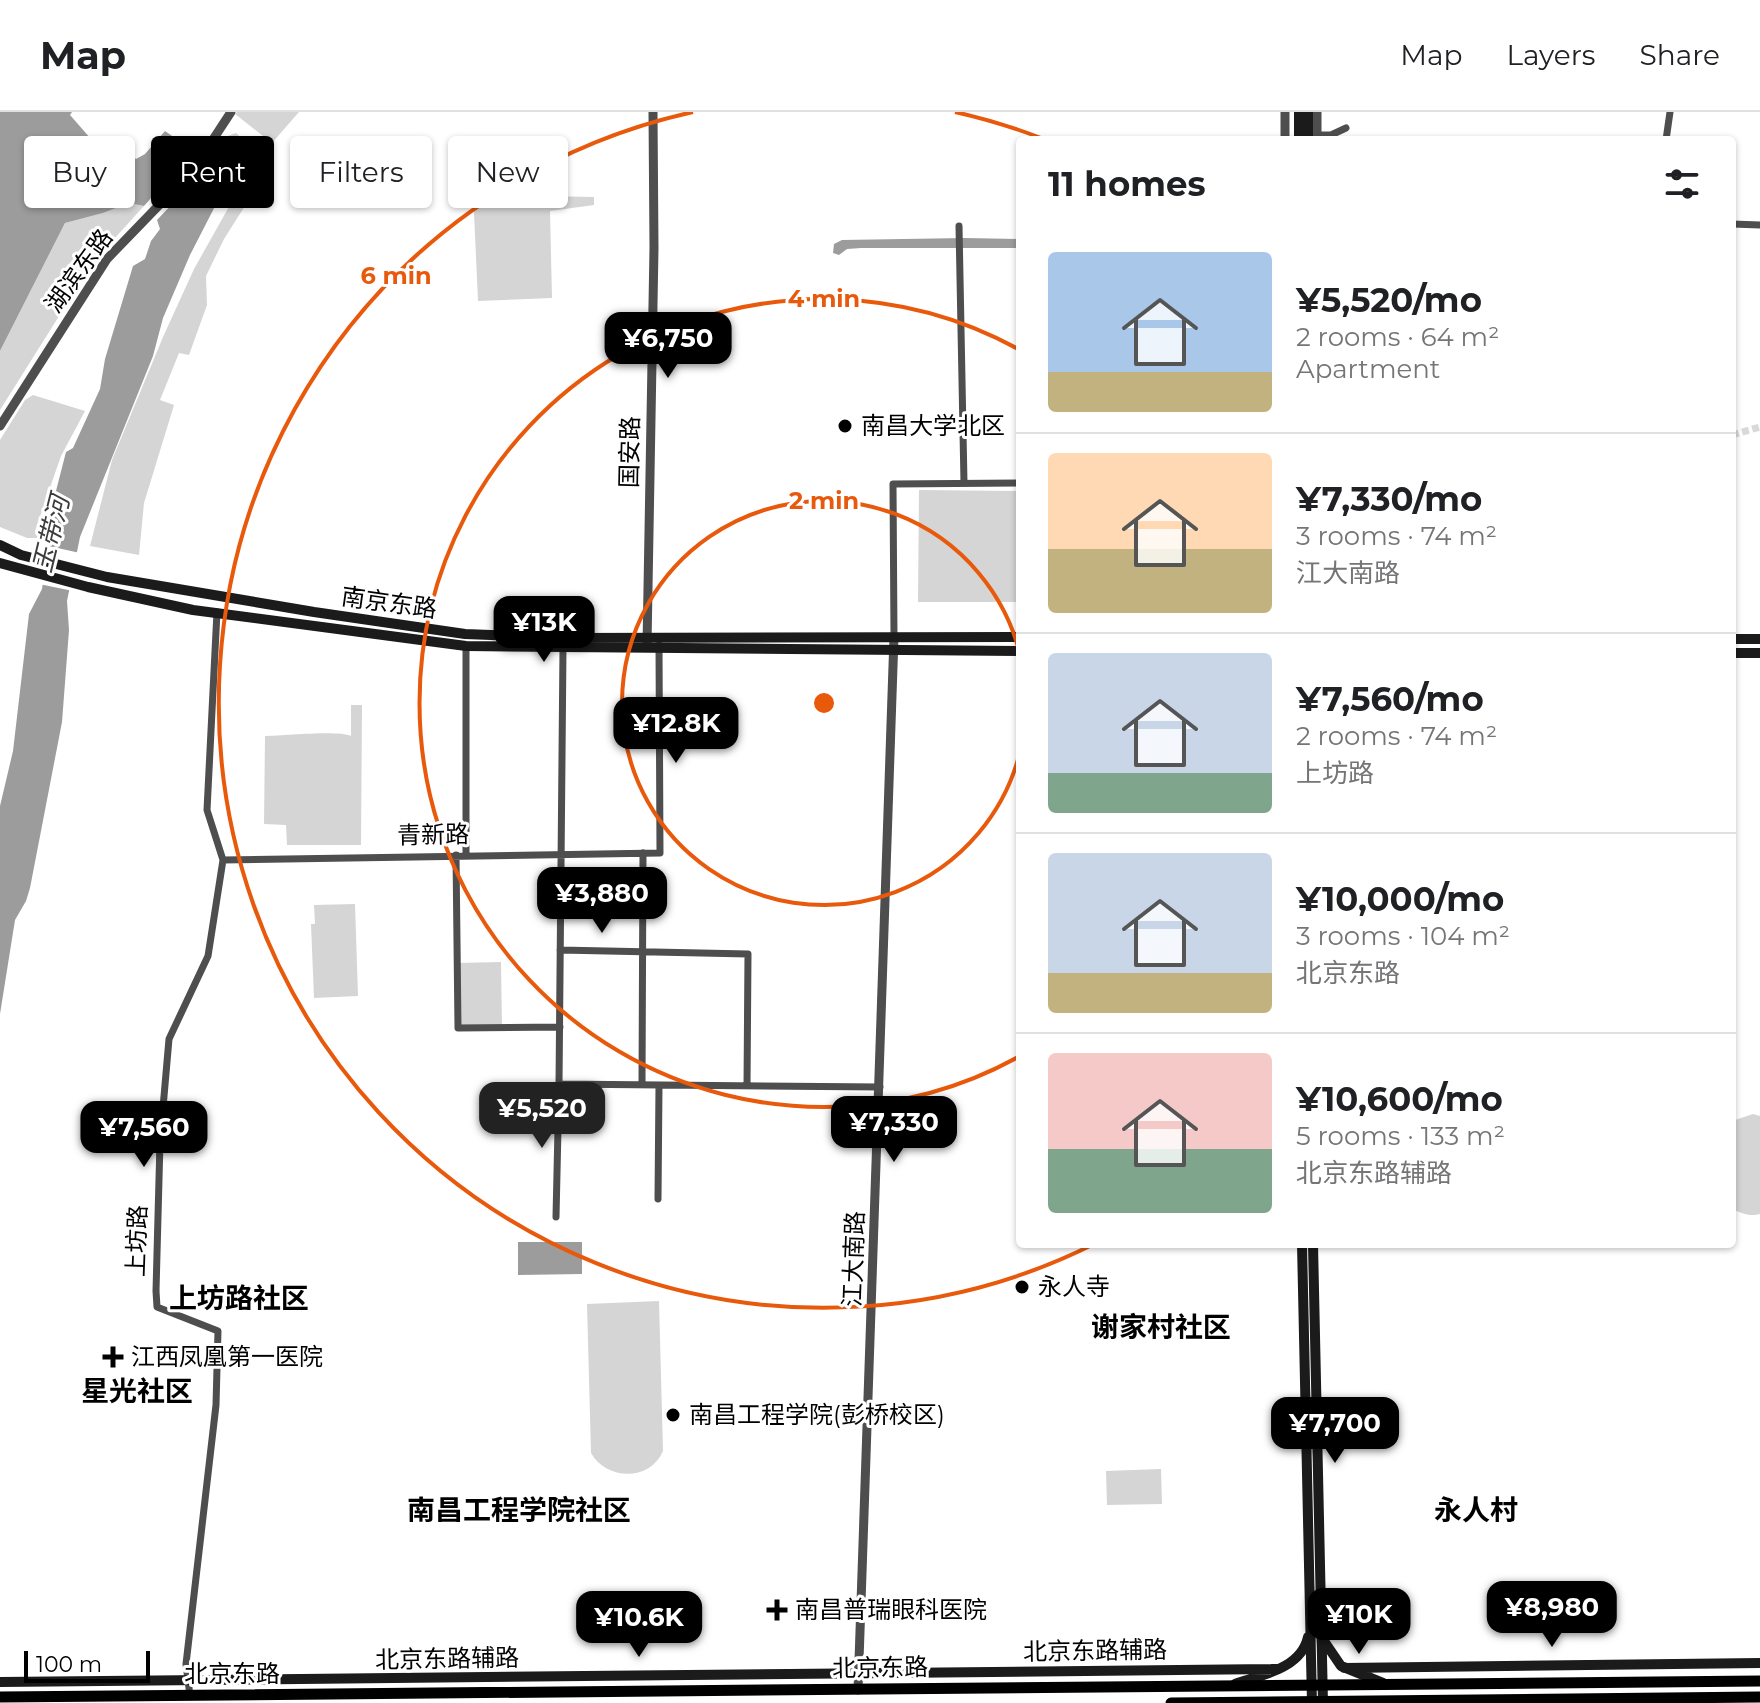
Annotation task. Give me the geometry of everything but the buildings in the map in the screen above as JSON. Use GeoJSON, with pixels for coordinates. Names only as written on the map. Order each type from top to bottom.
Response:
{"type":"FeatureCollection","features":[{"type":"Feature","properties":{"kind":"main road"},"geometry":{"type":"LineString","coordinates":[[1299,112],[1308,136]]}},
{"type":"Feature","properties":{"kind":"main road"},"geometry":{"type":"LineString","coordinates":[[1308,112],[1309,136]]}},
{"type":"Feature","properties":{"kind":"main road","name":"南京东路"},"geometry":{"type":"LineString","coordinates":[[0,545],[21,555],[107,577],[465,634],[893,650],[1016,651]]}},
{"type":"Feature","properties":{"kind":"main road","name":"南京东路"},"geometry":{"type":"LineString","coordinates":[[0,563],[39,575],[193,610],[466,646],[563,648],[653,642],[1016,637]]}},
{"type":"Feature","properties":{"kind":"main road"},"geometry":{"type":"LineString","coordinates":[[1736,639],[1760,639]]}},
{"type":"Feature","properties":{"kind":"main road"},"geometry":{"type":"LineString","coordinates":[[1736,653],[1760,653]]}},
{"type":"Feature","properties":{"kind":"main road"},"geometry":{"type":"LineString","coordinates":[[1302,1248],[1311,1624],[1317,1686],[1323,1703]]}},
{"type":"Feature","properties":{"kind":"main road"},"geometry":{"type":"LineString","coordinates":[[1312,1703],[1317,1686],[1321,1635],[1313,1248]]}},
{"type":"Feature","properties":{"kind":"main road"},"geometry":{"type":"LineString","coordinates":[[1228,1686],[1279,1669],[1300,1656],[1306,1646],[1311,1624]]}},
{"type":"Feature","properties":{"kind":"main road"},"geometry":{"type":"LineString","coordinates":[[1321,1635],[1329,1652],[1344,1668],[1388,1685]]}},
{"type":"Feature","properties":{"kind":"main road"},"geometry":{"type":"LineString","coordinates":[[1344,1668],[1760,1663]]}},
{"type":"Feature","properties":{"kind":"main road","name":"北京东路辅路"},"geometry":{"type":"LineString","coordinates":[[0,1682],[1279,1669]]}},
{"type":"Feature","properties":{"kind":"main road","name":"北京东路"},"geometry":{"type":"LineString","coordinates":[[0,1697],[1760,1681]]}},
{"type":"Feature","properties":{"kind":"main road"},"geometry":{"type":"LineString","coordinates":[[1171,1703],[1760,1697]]}},
{"type":"Feature","properties":{"kind":"street","name":"湖滨东路"},"geometry":{"type":"LineString","coordinates":[[0,426],[107,259],[186,178],[231,112]]}},
{"type":"Feature","properties":{"kind":"street","name":"国安路"},"geometry":{"type":"LineString","coordinates":[[653,112],[653,642]]}},
{"type":"Feature","properties":{"kind":"street"},"geometry":{"type":"LineString","coordinates":[[1285,112],[1285,136]]}},
{"type":"Feature","properties":{"kind":"street"},"geometry":{"type":"LineString","coordinates":[[1310,136],[1317,112]]}},
{"type":"Feature","properties":{"kind":"street"},"geometry":{"type":"LineString","coordinates":[[1667,136],[1670,112]]}},
{"type":"Feature","properties":{"kind":"street"},"geometry":{"type":"LineString","coordinates":[[1324,136],[1346,128]]}},
{"type":"Feature","properties":{"kind":"street"},"geometry":{"type":"LineString","coordinates":[[1736,224],[1760,225]]}},
{"type":"Feature","properties":{"kind":"street"},"geometry":{"type":"LineString","coordinates":[[959,230],[964,483]]}},
{"type":"Feature","properties":{"kind":"street"},"geometry":{"type":"LineString","coordinates":[[894,637],[893,484],[1016,483]]}},
{"type":"Feature","properties":{"kind":"street","name":"上坊路"},"geometry":{"type":"LineString","coordinates":[[190,1696],[186,1664],[216,1405],[218,1331],[157,1307],[160,1142],[169,1039],[208,956],[223,860],[207,810],[217,612]]}},
{"type":"Feature","properties":{"kind":"street","name":"江大南路"},"geometry":{"type":"LineString","coordinates":[[858,1690],[894,637]]}},
{"type":"Feature","properties":{"kind":"street"},"geometry":{"type":"LineString","coordinates":[[642,1085],[643,853],[660,853],[653,642]]}},
{"type":"Feature","properties":{"kind":"street"},"geometry":{"type":"LineString","coordinates":[[466,646],[466,854]]}},
{"type":"Feature","properties":{"kind":"street"},"geometry":{"type":"LineString","coordinates":[[556,1217],[563,648]]}},
{"type":"Feature","properties":{"kind":"street","name":"青新路"},"geometry":{"type":"LineString","coordinates":[[223,860],[643,853]]}},
{"type":"Feature","properties":{"kind":"street"},"geometry":{"type":"LineString","coordinates":[[456,855],[458,1028],[560,1027]]}},
{"type":"Feature","properties":{"kind":"street"},"geometry":{"type":"LineString","coordinates":[[560,950],[748,954],[747,1086]]}},
{"type":"Feature","properties":{"kind":"street"},"geometry":{"type":"LineString","coordinates":[[559,1084],[880,1087]]}},
{"type":"Feature","properties":{"kind":"street"},"geometry":{"type":"LineString","coordinates":[[658,1199],[659,1085]]}},
{"type":"Feature","properties":{"kind":"shaded area"},"geometry":{"type":"Polygon","coordinates":[[[299,112],[274,141],[274,136],[263,136],[235,114],[299,112]]]}},
{"type":"Feature","properties":{"kind":"shaded area"},"geometry":{"type":"Polygon","coordinates":[[[568,196],[594,197],[594,205],[550,211],[552,298],[478,301],[474,208],[568,208],[568,196]]]}},
{"type":"Feature","properties":{"kind":"shaded area"},"geometry":{"type":"Polygon","coordinates":[[[135,204],[144,206],[93,262],[0,410],[0,351],[65,223],[116,208],[135,208],[135,204]]]}},
{"type":"Feature","properties":{"kind":"shaded area"},"geometry":{"type":"Polygon","coordinates":[[[228,208],[244,208],[206,276],[207,305],[189,355],[179,353],[160,400],[174,405],[144,503],[139,555],[90,546],[112,460],[194,269],[228,208]]]}},
{"type":"Feature","properties":{"kind":"shaded area"},"geometry":{"type":"Polygon","coordinates":[[[33,395],[85,411],[61,456],[35,531],[42,534],[41,538],[27,538],[0,527],[0,440],[25,400],[33,395]]]}},
{"type":"Feature","properties":{"kind":"shaded area"},"geometry":{"type":"Polygon","coordinates":[[[919,490],[1016,491],[1016,602],[918,602],[919,490]]]}},
{"type":"Feature","properties":{"kind":"shaded area"},"geometry":{"type":"Polygon","coordinates":[[[351,705],[362,705],[361,845],[287,845],[286,825],[264,824],[265,736],[323,733],[351,736],[351,705]]]}},
{"type":"Feature","properties":{"kind":"shaded area"},"geometry":{"type":"Polygon","coordinates":[[[355,904],[358,996],[314,998],[311,924],[315,924],[314,905],[355,904]]]}},
{"type":"Feature","properties":{"kind":"shaded area"},"geometry":{"type":"Polygon","coordinates":[[[501,962],[502,1028],[458,1028],[457,963],[501,962]]]}},
{"type":"Feature","properties":{"kind":"shaded area"},"geometry":{"type":"Polygon","coordinates":[[[1753,1114],[1760,1116],[1760,1214],[1736,1211],[1736,1120],[1753,1114]]]}},
{"type":"Feature","properties":{"kind":"shaded area"},"geometry":{"type":"Polygon","coordinates":[[[659,1301],[663,1451],[648,1468],[628,1474],[617,1472],[598,1462],[591,1453],[587,1304],[659,1301]]]}},
{"type":"Feature","properties":{"kind":"shaded area"},"geometry":{"type":"Polygon","coordinates":[[[1161,1469],[1162,1504],[1107,1505],[1106,1471],[1161,1469]]]}},
{"type":"Feature","properties":{"kind":"water"},"geometry":{"type":"Polygon","coordinates":[[[0,112],[72,112],[70,115],[88,136],[24,136],[24,208],[116,208],[65,223],[0,351],[0,112]]]}},
{"type":"Feature","properties":{"kind":"water"},"geometry":{"type":"Polygon","coordinates":[[[151,147],[151,198],[144,206],[135,204],[135,158],[151,147]]]}},
{"type":"Feature","properties":{"kind":"water","name":"玉带河"},"geometry":{"type":"Polygon","coordinates":[[[168,208],[214,208],[163,318],[153,356],[80,537],[67,601],[69,630],[62,722],[30,888],[15,920],[0,1014],[0,806],[13,751],[29,614],[42,589],[49,540],[48,522],[66,452],[73,448],[100,389],[105,359],[133,266],[145,259],[151,241],[160,229],[157,220],[168,208]]]}},
{"type":"Feature","properties":{"kind":"water"},"geometry":{"type":"Polygon","coordinates":[[[1016,239],[1016,248],[861,248],[847,249],[839,255],[833,253],[834,244],[842,240],[1016,239]]]}},
{"type":"Feature","properties":{"kind":"water"},"geometry":{"type":"Polygon","coordinates":[[[518,1242],[582,1242],[582,1274],[518,1275],[518,1242]]]}},
{"type":"Feature","properties":{"kind":"pier"},"geometry":{"type":"Polygon","coordinates":[[[44,545],[80,553],[73,591],[39,584],[44,545]]]}},
{"type":"Feature","properties":{"kind":"tunnel"},"geometry":{"type":"LineString","coordinates":[[1736,434],[1760,427]]}},
{"type":"Feature","properties":{"kind":"place","name":"南昌大学北区"},"geometry":{"type":"Point","coordinates":[845,426]}},
{"type":"Feature","properties":{"kind":"place","name":"永人寺"},"geometry":{"type":"Point","coordinates":[1022,1287]}},
{"type":"Feature","properties":{"kind":"place","name":"江西凤凰第一医院"},"geometry":{"type":"Point","coordinates":[113,1357]}},
{"type":"Feature","properties":{"kind":"place","name":"南昌工程学院(彭桥校区)"},"geometry":{"type":"Point","coordinates":[673,1415]}},
{"type":"Feature","properties":{"kind":"place","name":"南昌普瑞眼科医院"},"geometry":{"type":"Point","coordinates":[777,1610]}},
{"type":"Feature","properties":{"kind":"district","name":"上坊路社区"},"geometry":{"type":"Point","coordinates":[239,1298]}},
{"type":"Feature","properties":{"kind":"district","name":"谢家村社区"},"geometry":{"type":"Point","coordinates":[1161,1327]}},
{"type":"Feature","properties":{"kind":"district","name":"星光社区"},"geometry":{"type":"Point","coordinates":[137,1391]}},
{"type":"Feature","properties":{"kind":"district","name":"南昌工程学院社区"},"geometry":{"type":"Point","coordinates":[519,1510]}},
{"type":"Feature","properties":{"kind":"district","name":"永人村"},"geometry":{"type":"Point","coordinates":[1476,1510]}}]}
